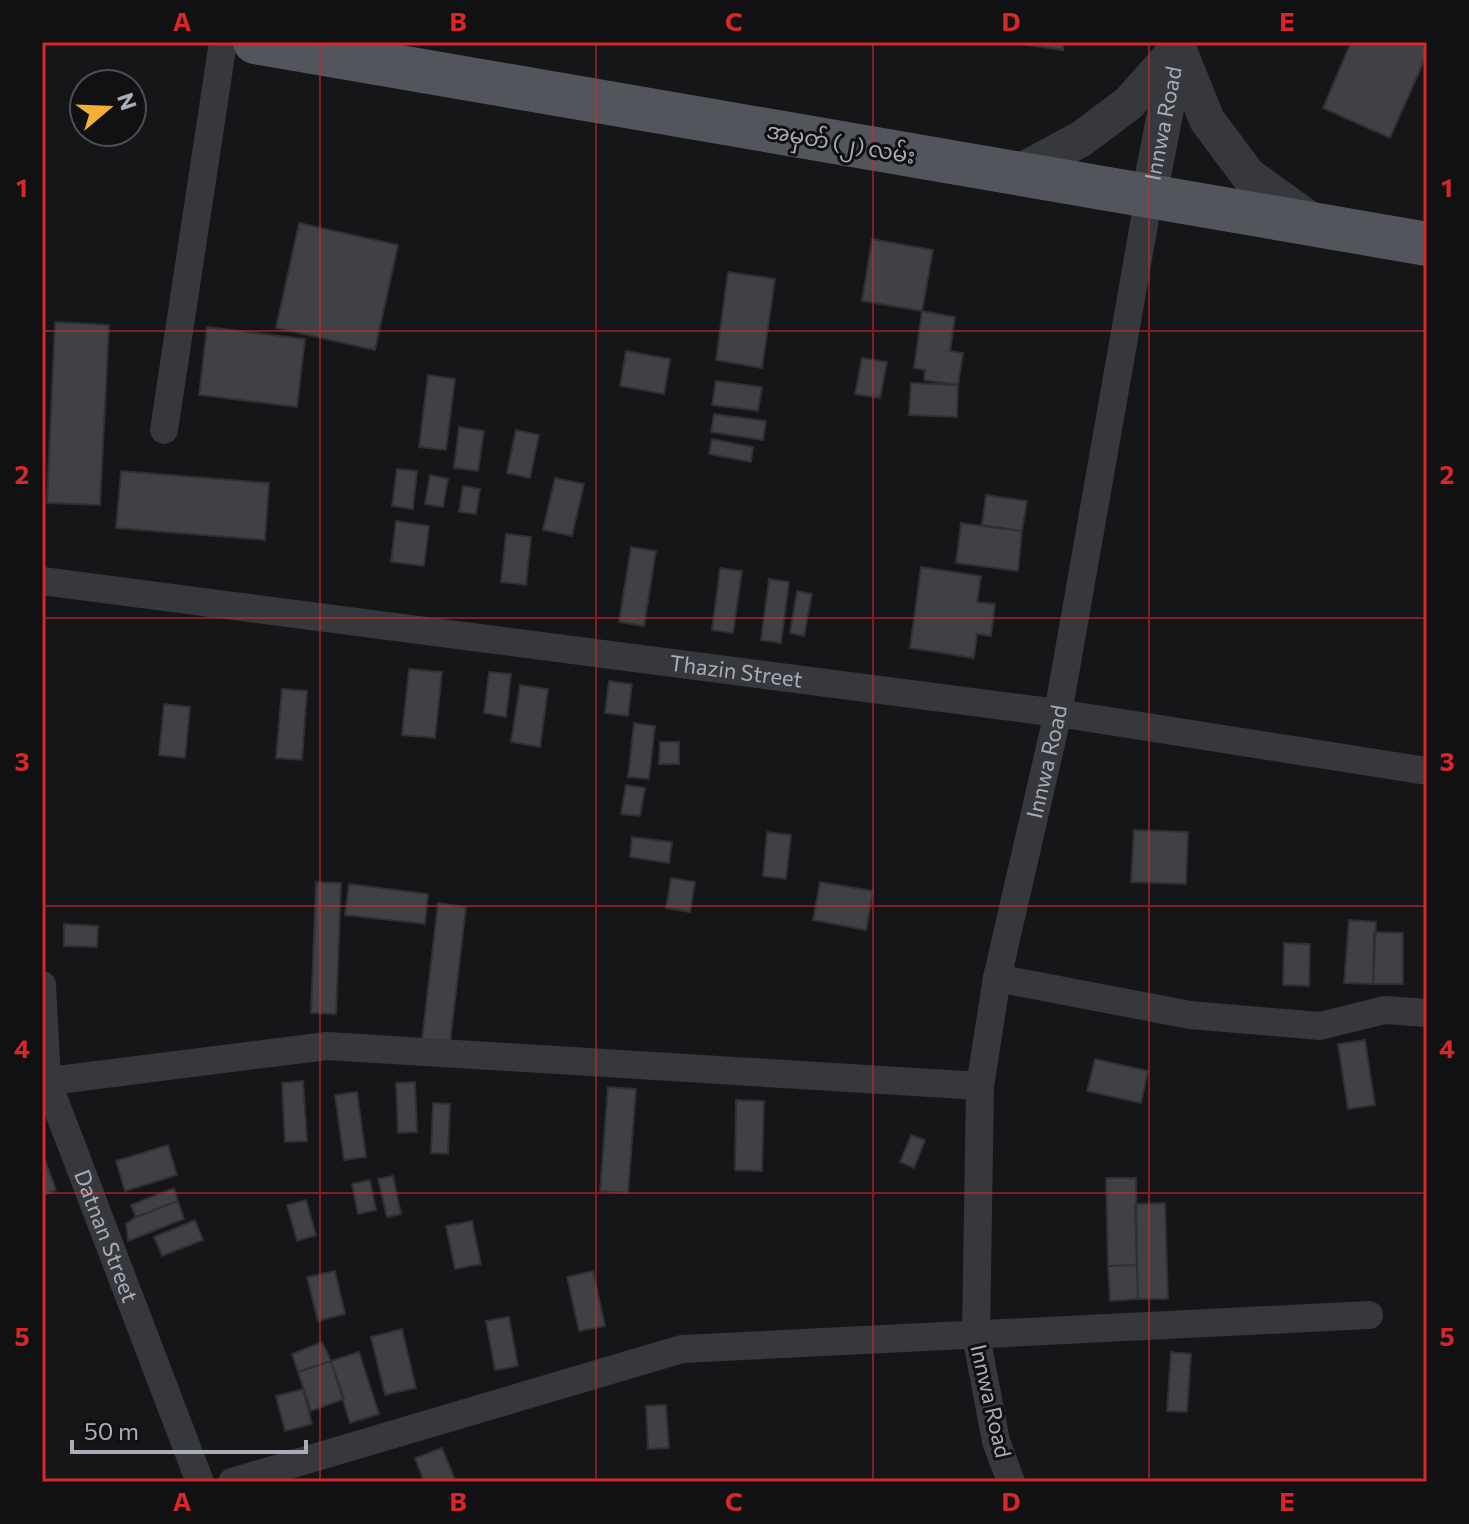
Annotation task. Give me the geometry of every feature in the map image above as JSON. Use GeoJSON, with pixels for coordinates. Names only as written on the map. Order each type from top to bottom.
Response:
{"type":"FeatureCollection","features":[{"type":"Feature","properties":{"kind":"main road","name":"အမှတ် (၂) လမ်း"},"geometry":{"type":"LineString","coordinates":[[255,42],[1427,244]]}},
{"type":"Feature","properties":{"kind":"street"},"geometry":{"type":"LineString","coordinates":[[164,430],[223,42]]}},
{"type":"Feature","properties":{"kind":"street"},"geometry":{"type":"LineString","coordinates":[[1017,173],[1081,139],[1129,103],[1178,45],[1207,120],[1248,175],[1317,225]]}},
{"type":"Feature","properties":{"kind":"street","name":"Innwa Road"},"geometry":{"type":"LineString","coordinates":[[1011,1482],[996,1441],[976,1336],[980,1086],[997,978],[1058,713],[1178,45]]}},
{"type":"Feature","properties":{"kind":"street","name":"Thazin Street"},"geometry":{"type":"LineString","coordinates":[[42,581],[1058,713],[1427,771]]}},
{"type":"Feature","properties":{"kind":"street"},"geometry":{"type":"LineString","coordinates":[[997,978],[1190,1015],[1320,1026],[1385,1010],[1427,1013]]}},
{"type":"Feature","properties":{"kind":"street","name":"Datnan Street"},"geometry":{"type":"LineString","coordinates":[[42,985],[45,1082],[200,1482]]}},
{"type":"Feature","properties":{"kind":"street"},"geometry":{"type":"LineString","coordinates":[[45,1082],[327,1046],[980,1086]]}},
{"type":"Feature","properties":{"kind":"street"},"geometry":{"type":"LineString","coordinates":[[232,1482],[682,1349],[1369,1315]]}},
{"type":"Feature","properties":{"kind":"building"},"geometry":{"type":"Polygon","coordinates":[[[1008,42],[1064,42],[1063,50],[1008,42]]]}},
{"type":"Feature","properties":{"kind":"building"},"geometry":{"type":"Polygon","coordinates":[[[1351,42],[1417,42],[1427,46],[1427,54],[1390,138],[1323,108],[1351,42]]]}},
{"type":"Feature","properties":{"kind":"building"},"geometry":{"type":"Polygon","coordinates":[[[299,223],[398,245],[375,350],[276,328],[299,223]]]}},
{"type":"Feature","properties":{"kind":"building"},"geometry":{"type":"Polygon","coordinates":[[[872,239],[933,250],[922,311],[862,301],[872,239]]]}},
{"type":"Feature","properties":{"kind":"building"},"geometry":{"type":"Polygon","coordinates":[[[728,272],[775,279],[762,368],[716,360],[728,272]]]}},
{"type":"Feature","properties":{"kind":"building"},"geometry":{"type":"Polygon","coordinates":[[[922,311],[955,317],[950,351],[963,353],[958,385],[924,380],[925,370],[914,368],[922,311]]]}},
{"type":"Feature","properties":{"kind":"building"},"geometry":{"type":"Polygon","coordinates":[[[55,322],[109,325],[100,505],[47,503],[55,322]]]}},
{"type":"Feature","properties":{"kind":"building"},"geometry":{"type":"Polygon","coordinates":[[[207,327],[305,339],[297,407],[199,395],[207,327]]]}},
{"type":"Feature","properties":{"kind":"building"},"geometry":{"type":"Polygon","coordinates":[[[626,351],[670,359],[664,394],[620,386],[626,351]]]}},
{"type":"Feature","properties":{"kind":"building"},"geometry":{"type":"Polygon","coordinates":[[[862,358],[887,362],[880,398],[855,394],[862,358]]]}},
{"type":"Feature","properties":{"kind":"building"},"geometry":{"type":"Polygon","coordinates":[[[428,375],[455,379],[446,450],[419,447],[428,375]]]}},
{"type":"Feature","properties":{"kind":"building"},"geometry":{"type":"Polygon","coordinates":[[[716,381],[762,387],[758,411],[712,405],[716,381]]]}},
{"type":"Feature","properties":{"kind":"building"},"geometry":{"type":"Polygon","coordinates":[[[911,383],[958,385],[957,417],[909,415],[911,383]]]}},
{"type":"Feature","properties":{"kind":"building"},"geometry":{"type":"Polygon","coordinates":[[[714,414],[766,421],[763,440],[711,432],[714,414]]]}},
{"type":"Feature","properties":{"kind":"building"},"geometry":{"type":"Polygon","coordinates":[[[459,427],[484,431],[478,471],[454,468],[459,427]]]}},
{"type":"Feature","properties":{"kind":"building"},"geometry":{"type":"Polygon","coordinates":[[[516,430],[539,435],[530,478],[507,473],[516,430]]]}},
{"type":"Feature","properties":{"kind":"building"},"geometry":{"type":"Polygon","coordinates":[[[712,439],[753,447],[751,462],[709,454],[712,439]]]}},
{"type":"Feature","properties":{"kind":"building"},"geometry":{"type":"Polygon","coordinates":[[[397,469],[417,471],[413,509],[392,506],[397,469]]]}},
{"type":"Feature","properties":{"kind":"building"},"geometry":{"type":"Polygon","coordinates":[[[121,471],[269,483],[265,540],[116,528],[121,471]]]}},
{"type":"Feature","properties":{"kind":"building"},"geometry":{"type":"Polygon","coordinates":[[[430,475],[448,479],[443,507],[425,504],[430,475]]]}},
{"type":"Feature","properties":{"kind":"building"},"geometry":{"type":"Polygon","coordinates":[[[555,478],[584,484],[572,536],[543,530],[555,478]]]}},
{"type":"Feature","properties":{"kind":"building"},"geometry":{"type":"Polygon","coordinates":[[[463,486],[480,489],[476,514],[459,512],[463,486]]]}},
{"type":"Feature","properties":{"kind":"building"},"geometry":{"type":"Polygon","coordinates":[[[986,495],[1027,501],[1022,531],[982,525],[986,495]]]}},
{"type":"Feature","properties":{"kind":"building"},"geometry":{"type":"Polygon","coordinates":[[[396,521],[429,526],[424,566],[391,562],[396,521]]]}},
{"type":"Feature","properties":{"kind":"building"},"geometry":{"type":"Polygon","coordinates":[[[961,523],[1022,531],[1018,571],[956,563],[961,523]]]}},
{"type":"Feature","properties":{"kind":"building"},"geometry":{"type":"Polygon","coordinates":[[[506,534],[531,537],[526,585],[501,582],[506,534]]]}},
{"type":"Feature","properties":{"kind":"building"},"geometry":{"type":"Polygon","coordinates":[[[631,547],[656,551],[644,626],[619,622],[631,547]]]}},
{"type":"Feature","properties":{"kind":"building"},"geometry":{"type":"Polygon","coordinates":[[[921,567],[981,576],[977,602],[995,604],[991,636],[977,634],[974,658],[910,648],[921,567]]]}},
{"type":"Feature","properties":{"kind":"building"},"geometry":{"type":"Polygon","coordinates":[[[720,568],[742,571],[733,633],[712,630],[720,568]]]}},
{"type":"Feature","properties":{"kind":"building"},"geometry":{"type":"Polygon","coordinates":[[[769,579],[789,582],[781,643],[761,640],[769,579]]]}},
{"type":"Feature","properties":{"kind":"building"},"geometry":{"type":"Polygon","coordinates":[[[797,591],[812,594],[804,636],[790,633],[797,591]]]}},
{"type":"Feature","properties":{"kind":"building"},"geometry":{"type":"Polygon","coordinates":[[[409,669],[442,672],[435,738],[402,735],[409,669]]]}},
{"type":"Feature","properties":{"kind":"building"},"geometry":{"type":"Polygon","coordinates":[[[489,672],[511,674],[506,717],[484,713],[489,672]]]}},
{"type":"Feature","properties":{"kind":"building"},"geometry":{"type":"Polygon","coordinates":[[[609,681],[632,684],[628,716],[605,713],[609,681]]]}},
{"type":"Feature","properties":{"kind":"building"},"geometry":{"type":"Polygon","coordinates":[[[520,685],[548,689],[540,747],[511,742],[520,685]]]}},
{"type":"Feature","properties":{"kind":"building"},"geometry":{"type":"Polygon","coordinates":[[[282,689],[307,691],[302,760],[276,758],[282,689]]]}},
{"type":"Feature","properties":{"kind":"building"},"geometry":{"type":"Polygon","coordinates":[[[164,704],[190,707],[185,758],[159,755],[164,704]]]}},
{"type":"Feature","properties":{"kind":"building"},"geometry":{"type":"Polygon","coordinates":[[[634,723],[655,726],[649,779],[628,777],[634,723]]]}},
{"type":"Feature","properties":{"kind":"building"},"geometry":{"type":"Polygon","coordinates":[[[660,742],[679,742],[679,764],[659,764],[660,742]]]}},
{"type":"Feature","properties":{"kind":"building"},"geometry":{"type":"Polygon","coordinates":[[[626,785],[645,788],[640,816],[621,814],[626,785]]]}},
{"type":"Feature","properties":{"kind":"building"},"geometry":{"type":"Polygon","coordinates":[[[1134,830],[1188,832],[1186,884],[1131,882],[1134,830]]]}},
{"type":"Feature","properties":{"kind":"building"},"geometry":{"type":"Polygon","coordinates":[[[767,832],[791,835],[786,879],[763,876],[767,832]]]}},
{"type":"Feature","properties":{"kind":"building"},"geometry":{"type":"Polygon","coordinates":[[[632,837],[672,842],[669,863],[630,857],[632,837]]]}},
{"type":"Feature","properties":{"kind":"building"},"geometry":{"type":"Polygon","coordinates":[[[671,878],[695,882],[690,912],[666,908],[671,878]]]}},
{"type":"Feature","properties":{"kind":"building"},"geometry":{"type":"Polygon","coordinates":[[[316,882],[341,883],[336,1014],[311,1013],[316,882]]]}},
{"type":"Feature","properties":{"kind":"building"},"geometry":{"type":"Polygon","coordinates":[[[820,882],[873,891],[866,930],[813,920],[820,882]]]}},
{"type":"Feature","properties":{"kind":"building"},"geometry":{"type":"Polygon","coordinates":[[[349,884],[428,894],[425,924],[345,915],[349,884]]]}},
{"type":"Feature","properties":{"kind":"building"},"geometry":{"type":"Polygon","coordinates":[[[438,903],[466,907],[450,1043],[422,1040],[438,903]]]}},
{"type":"Feature","properties":{"kind":"building"},"geometry":{"type":"Polygon","coordinates":[[[1349,920],[1376,922],[1373,984],[1344,983],[1349,920]]]}},
{"type":"Feature","properties":{"kind":"building"},"geometry":{"type":"Polygon","coordinates":[[[64,924],[98,926],[97,947],[64,946],[64,924]]]}},
{"type":"Feature","properties":{"kind":"building"},"geometry":{"type":"Polygon","coordinates":[[[1374,932],[1403,933],[1403,984],[1373,984],[1374,932]]]}},
{"type":"Feature","properties":{"kind":"building"},"geometry":{"type":"Polygon","coordinates":[[[1284,943],[1310,944],[1309,986],[1283,985],[1284,943]]]}},
{"type":"Feature","properties":{"kind":"building"},"geometry":{"type":"Polygon","coordinates":[[[1365,1040],[1375,1105],[1348,1109],[1338,1044],[1365,1040]]]}},
{"type":"Feature","properties":{"kind":"building"},"geometry":{"type":"Polygon","coordinates":[[[1095,1059],[1148,1071],[1141,1103],[1087,1091],[1095,1059]]]}},
{"type":"Feature","properties":{"kind":"building"},"geometry":{"type":"Polygon","coordinates":[[[303,1081],[307,1141],[285,1142],[282,1083],[303,1081]]]}},
{"type":"Feature","properties":{"kind":"building"},"geometry":{"type":"Polygon","coordinates":[[[415,1082],[417,1132],[398,1133],[396,1083],[415,1082]]]}},
{"type":"Feature","properties":{"kind":"building"},"geometry":{"type":"Polygon","coordinates":[[[608,1087],[636,1089],[628,1193],[600,1191],[608,1087]]]}},
{"type":"Feature","properties":{"kind":"building"},"geometry":{"type":"Polygon","coordinates":[[[357,1092],[366,1157],[344,1160],[335,1095],[357,1092]]]}},
{"type":"Feature","properties":{"kind":"building"},"geometry":{"type":"Polygon","coordinates":[[[736,1100],[764,1101],[762,1171],[735,1170],[736,1100]]]}},
{"type":"Feature","properties":{"kind":"building"},"geometry":{"type":"Polygon","coordinates":[[[433,1103],[450,1104],[448,1154],[431,1153],[433,1103]]]}},
{"type":"Feature","properties":{"kind":"building"},"geometry":{"type":"Polygon","coordinates":[[[911,1135],[925,1140],[914,1168],[900,1162],[911,1135]]]}},
{"type":"Feature","properties":{"kind":"building"},"geometry":{"type":"Polygon","coordinates":[[[168,1145],[177,1175],[125,1191],[116,1161],[168,1145]]]}},
{"type":"Feature","properties":{"kind":"building"},"geometry":{"type":"Polygon","coordinates":[[[42,1152],[56,1190],[42,1196],[42,1152]]]}},
{"type":"Feature","properties":{"kind":"building"},"geometry":{"type":"Polygon","coordinates":[[[393,1176],[401,1214],[387,1217],[378,1179],[393,1176]]]}},
{"type":"Feature","properties":{"kind":"building"},"geometry":{"type":"Polygon","coordinates":[[[1106,1178],[1136,1178],[1137,1265],[1108,1266],[1106,1178]]]}},
{"type":"Feature","properties":{"kind":"building"},"geometry":{"type":"Polygon","coordinates":[[[370,1180],[376,1210],[358,1214],[352,1184],[370,1180]]]}},
{"type":"Feature","properties":{"kind":"building"},"geometry":{"type":"Polygon","coordinates":[[[174,1188],[178,1201],[136,1217],[131,1205],[174,1188]]]}},
{"type":"Feature","properties":{"kind":"building"},"geometry":{"type":"Polygon","coordinates":[[[306,1200],[316,1235],[297,1241],[287,1205],[306,1200]]]}},
{"type":"Feature","properties":{"kind":"building"},"geometry":{"type":"Polygon","coordinates":[[[178,1201],[184,1219],[128,1241],[126,1224],[178,1201]]]}},
{"type":"Feature","properties":{"kind":"building"},"geometry":{"type":"Polygon","coordinates":[[[1165,1203],[1168,1299],[1138,1299],[1135,1204],[1165,1203]]]}},
{"type":"Feature","properties":{"kind":"building"},"geometry":{"type":"Polygon","coordinates":[[[195,1220],[203,1240],[162,1256],[154,1237],[195,1220]]]}},
{"type":"Feature","properties":{"kind":"building"},"geometry":{"type":"Polygon","coordinates":[[[472,1221],[481,1264],[455,1269],[446,1226],[472,1221]]]}},
{"type":"Feature","properties":{"kind":"building"},"geometry":{"type":"Polygon","coordinates":[[[1137,1265],[1138,1299],[1110,1301],[1108,1266],[1137,1265]]]}},
{"type":"Feature","properties":{"kind":"building"},"geometry":{"type":"Polygon","coordinates":[[[335,1271],[345,1314],[318,1321],[307,1277],[335,1271]]]}},
{"type":"Feature","properties":{"kind":"building"},"geometry":{"type":"Polygon","coordinates":[[[593,1271],[605,1326],[579,1331],[567,1277],[593,1271]]]}},
{"type":"Feature","properties":{"kind":"building"},"geometry":{"type":"Polygon","coordinates":[[[509,1317],[518,1366],[495,1370],[486,1321],[509,1317]]]}},
{"type":"Feature","properties":{"kind":"building"},"geometry":{"type":"Polygon","coordinates":[[[402,1329],[416,1388],[385,1395],[371,1337],[402,1329]]]}},
{"type":"Feature","properties":{"kind":"building"},"geometry":{"type":"Polygon","coordinates":[[[322,1342],[331,1361],[298,1372],[292,1354],[322,1342]]]}},
{"type":"Feature","properties":{"kind":"building"},"geometry":{"type":"Polygon","coordinates":[[[359,1352],[379,1414],[350,1423],[331,1361],[359,1352]]]}},
{"type":"Feature","properties":{"kind":"building"},"geometry":{"type":"Polygon","coordinates":[[[1171,1352],[1191,1354],[1187,1412],[1167,1411],[1171,1352]]]}},
{"type":"Feature","properties":{"kind":"building"},"geometry":{"type":"Polygon","coordinates":[[[331,1361],[344,1399],[311,1411],[298,1372],[331,1361]]]}},
{"type":"Feature","properties":{"kind":"building"},"geometry":{"type":"Polygon","coordinates":[[[303,1389],[312,1424],[285,1431],[276,1396],[303,1389]]]}},
{"type":"Feature","properties":{"kind":"building"},"geometry":{"type":"Polygon","coordinates":[[[666,1405],[669,1448],[648,1449],[646,1406],[666,1405]]]}},
{"type":"Feature","properties":{"kind":"building"},"geometry":{"type":"Polygon","coordinates":[[[442,1448],[456,1482],[424,1482],[415,1458],[442,1448]]]}}]}
